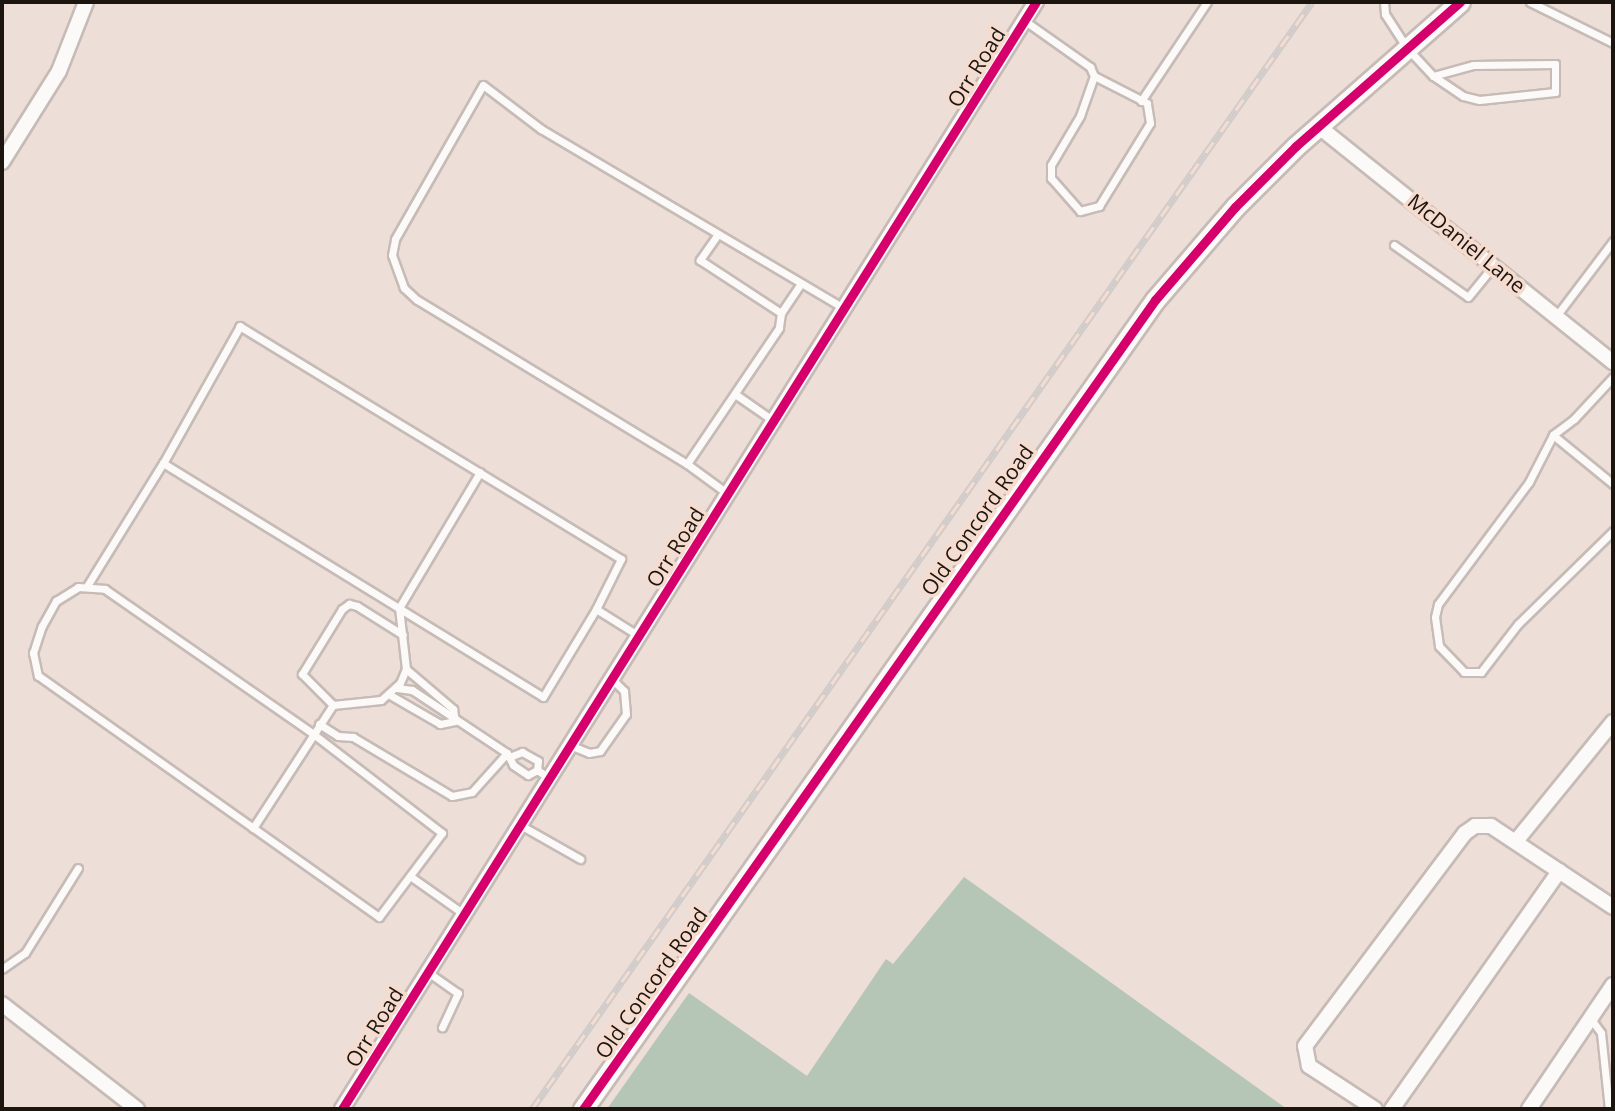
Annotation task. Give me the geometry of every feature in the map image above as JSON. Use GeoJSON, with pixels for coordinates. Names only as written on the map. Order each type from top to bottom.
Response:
{"type":"FeatureCollection","features":[{"type":"Feature","properties":{"kind":"street"},"geometry":{"type":"LineString","coordinates":[[2,162],[59,71],[86,2]]}},
{"type":"Feature","properties":{"kind":"street","name":"Orr Road"},"geometry":{"type":"LineString","coordinates":[[342,1109],[522,826],[1036,2]]}},
{"type":"Feature","properties":{"kind":"street","name":"Old Concord Road"},"geometry":{"type":"LineString","coordinates":[[583,1109],[1155,300],[1235,207],[1318,126],[1460,2]]}},
{"type":"Feature","properties":{"kind":"street","name":"McDaniel Lane"},"geometry":{"type":"LineString","coordinates":[[1318,126],[1494,264],[1613,362]]}},
{"type":"Feature","properties":{"kind":"street"},"geometry":{"type":"LineString","coordinates":[[1517,840],[1613,722]]}},
{"type":"Feature","properties":{"kind":"street"},"geometry":{"type":"LineString","coordinates":[[1375,1109],[1304,1061],[1308,1037],[1465,833],[1475,826],[1492,826],[1517,840],[1559,871],[1612,902]]}},
{"type":"Feature","properties":{"kind":"street"},"geometry":{"type":"LineString","coordinates":[[1392,1109],[1559,871]]}},
{"type":"Feature","properties":{"kind":"street"},"geometry":{"type":"LineString","coordinates":[[1528,1109],[1613,985]]}},
{"type":"Feature","properties":{"kind":"street"},"geometry":{"type":"LineString","coordinates":[[2,1004],[137,1109]]}},
{"type":"Feature","properties":{"kind":"lane"},"geometry":{"type":"LineString","coordinates":[[1141,101],[1207,2]]}},
{"type":"Feature","properties":{"kind":"lane"},"geometry":{"type":"LineString","coordinates":[[1384,2],[1384,14],[1406,48],[1433,76],[1463,96],[1479,100],[1555,92],[1555,64],[1473,65],[1433,76]]}},
{"type":"Feature","properties":{"kind":"lane"},"geometry":{"type":"LineString","coordinates":[[1531,2],[1613,43]]}},
{"type":"Feature","properties":{"kind":"lane"},"geometry":{"type":"LineString","coordinates":[[1025,20],[1090,66],[1094,76],[1147,103],[1150,123],[1105,198],[1098,205],[1080,211],[1051,178],[1051,165],[1080,116],[1094,76]]}},
{"type":"Feature","properties":{"kind":"lane"},"geometry":{"type":"LineString","coordinates":[[729,494],[687,464],[417,300],[404,288],[393,255],[395,239],[483,85],[541,129],[846,309]]}},
{"type":"Feature","properties":{"kind":"lane"},"geometry":{"type":"LineString","coordinates":[[718,234],[700,260],[781,313]]}},
{"type":"Feature","properties":{"kind":"lane"},"geometry":{"type":"LineString","coordinates":[[1556,316],[1613,241]]}},
{"type":"Feature","properties":{"kind":"lane"},"geometry":{"type":"LineString","coordinates":[[1394,245],[1468,297],[1494,264]]}},
{"type":"Feature","properties":{"kind":"lane"},"geometry":{"type":"LineString","coordinates":[[687,464],[779,328],[781,313],[801,283]]}},
{"type":"Feature","properties":{"kind":"lane"},"geometry":{"type":"LineString","coordinates":[[87,586],[106,589],[312,733],[442,833],[379,918],[38,676],[33,653],[42,626],[56,601],[87,586],[163,463],[240,326],[621,559],[596,609],[543,697],[163,463]]}},
{"type":"Feature","properties":{"kind":"lane"},"geometry":{"type":"LineString","coordinates":[[1613,377],[1574,419],[1553,435],[1529,482],[1438,604],[1434,617],[1439,646],[1464,672],[1481,672],[1518,624],[1613,531]]}},
{"type":"Feature","properties":{"kind":"lane"},"geometry":{"type":"LineString","coordinates":[[735,394],[775,421]]}},
{"type":"Feature","properties":{"kind":"lane"},"geometry":{"type":"LineString","coordinates":[[1553,435],[1613,484]]}},
{"type":"Feature","properties":{"kind":"lane"},"geometry":{"type":"LineString","coordinates":[[253,828],[312,733],[333,705],[381,701],[397,688],[406,669],[399,608],[480,472]]}},
{"type":"Feature","properties":{"kind":"lane"},"geometry":{"type":"LineString","coordinates":[[333,705],[302,674],[342,609],[349,604],[357,606],[403,635]]}},
{"type":"Feature","properties":{"kind":"lane"},"geometry":{"type":"LineString","coordinates":[[596,609],[639,636]]}},
{"type":"Feature","properties":{"kind":"lane"},"geometry":{"type":"LineString","coordinates":[[406,669],[453,709],[455,721]]}},
{"type":"Feature","properties":{"kind":"lane"},"geometry":{"type":"LineString","coordinates":[[572,746],[589,753],[600,751],[626,714],[624,691],[612,679]]}},
{"type":"Feature","properties":{"kind":"lane"},"geometry":{"type":"LineString","coordinates":[[397,688],[412,690],[455,721],[509,754],[513,765],[528,775],[537,770]]}},
{"type":"Feature","properties":{"kind":"lane"},"geometry":{"type":"LineString","coordinates":[[390,695],[440,724],[455,721]]}},
{"type":"Feature","properties":{"kind":"lane"},"geometry":{"type":"LineString","coordinates":[[319,724],[338,736],[353,737],[452,796],[472,792],[509,754],[522,752],[537,761],[537,770]]}},
{"type":"Feature","properties":{"kind":"lane"},"geometry":{"type":"LineString","coordinates":[[537,770],[551,779]]}},
{"type":"Feature","properties":{"kind":"lane"},"geometry":{"type":"LineString","coordinates":[[522,826],[580,859]]}},
{"type":"Feature","properties":{"kind":"lane"},"geometry":{"type":"LineString","coordinates":[[2,969],[24,953],[78,868]]}},
{"type":"Feature","properties":{"kind":"lane"},"geometry":{"type":"LineString","coordinates":[[410,876],[466,915]]}},
{"type":"Feature","properties":{"kind":"lane"},"geometry":{"type":"LineString","coordinates":[[429,973],[458,993],[442,1027]]}},
{"type":"Feature","properties":{"kind":"lane"},"geometry":{"type":"LineString","coordinates":[[1591,1018],[1601,1033],[1609,1109]]}},
{"type":"Feature","properties":{"kind":"green space"},"geometry":{"type":"Polygon","coordinates":[[[964,877],[1287,1109],[607,1109],[689,993],[807,1076],[886,959],[893,964],[964,877]]]}},
{"type":"Feature","properties":{"kind":"railway"},"geometry":{"type":"LineString","coordinates":[[532,1109],[1312,2]]}},
{"type":"Feature","properties":{"kind":"cycle path"},"geometry":{"type":"LineString","coordinates":[[342,1109],[1036,2]]}},
{"type":"Feature","properties":{"kind":"cycle path"},"geometry":{"type":"LineString","coordinates":[[583,1109],[1155,300],[1235,207],[1296,146],[1460,2]]}}]}
